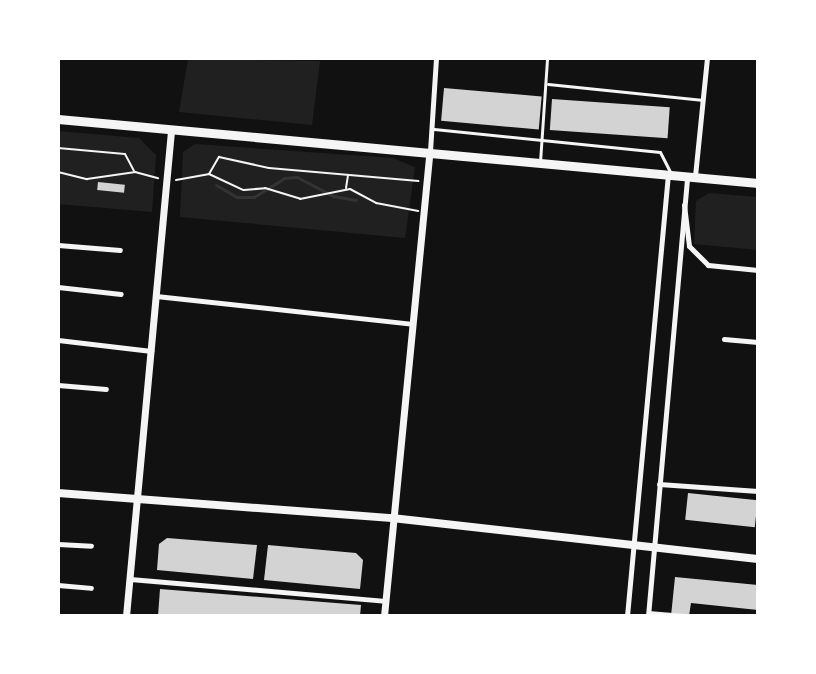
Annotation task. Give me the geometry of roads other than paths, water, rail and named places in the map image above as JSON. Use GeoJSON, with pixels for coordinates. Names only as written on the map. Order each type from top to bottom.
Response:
{"type":"FeatureCollection","features":[{"type":"Feature","properties":{"kind":"highway"},"geometry":{"type":"LineString","coordinates":[[58,119],[758,183]]}},
{"type":"Feature","properties":{"kind":"main road"},"geometry":{"type":"LineString","coordinates":[[58,493],[137,502],[392,518],[758,559]]}},
{"type":"Feature","properties":{"kind":"street"},"geometry":{"type":"LineString","coordinates":[[384,616],[430,151],[436,58]]}},
{"type":"Feature","properties":{"kind":"street"},"geometry":{"type":"LineString","coordinates":[[648,614],[684,205],[703,100],[707,58]]}},
{"type":"Feature","properties":{"kind":"street"},"geometry":{"type":"LineString","coordinates":[[126,616],[171,130]]}},
{"type":"Feature","properties":{"kind":"street"},"geometry":{"type":"LineString","coordinates":[[627,616],[669,174]]}},
{"type":"Feature","properties":{"kind":"street"},"geometry":{"type":"LineString","coordinates":[[684,205],[689,246],[708,265],[758,270]]}},
{"type":"Feature","properties":{"kind":"street"},"geometry":{"type":"LineString","coordinates":[[58,245],[120,250]]}},
{"type":"Feature","properties":{"kind":"street"},"geometry":{"type":"LineString","coordinates":[[58,287],[121,294]]}},
{"type":"Feature","properties":{"kind":"street"},"geometry":{"type":"LineString","coordinates":[[156,296],[412,324]]}},
{"type":"Feature","properties":{"kind":"street"},"geometry":{"type":"LineString","coordinates":[[724,339],[758,342]]}},
{"type":"Feature","properties":{"kind":"street"},"geometry":{"type":"LineString","coordinates":[[58,340],[151,351]]}},
{"type":"Feature","properties":{"kind":"street"},"geometry":{"type":"LineString","coordinates":[[58,385],[106,389]]}},
{"type":"Feature","properties":{"kind":"street"},"geometry":{"type":"LineString","coordinates":[[659,484],[758,491]]}},
{"type":"Feature","properties":{"kind":"street"},"geometry":{"type":"LineString","coordinates":[[58,544],[91,546]]}},
{"type":"Feature","properties":{"kind":"street"},"geometry":{"type":"LineString","coordinates":[[130,579],[385,601]]}},
{"type":"Feature","properties":{"kind":"street"},"geometry":{"type":"LineString","coordinates":[[58,585],[91,588]]}},
{"type":"Feature","properties":{"kind":"lane"},"geometry":{"type":"LineString","coordinates":[[540,162],[548,84],[547,58]]}},
{"type":"Feature","properties":{"kind":"lane"},"geometry":{"type":"LineString","coordinates":[[548,84],[703,100]]}},
{"type":"Feature","properties":{"kind":"lane"},"geometry":{"type":"LineString","coordinates":[[431,129],[660,152],[669,174]]}},
{"type":"Feature","properties":{"kind":"lane"},"geometry":{"type":"LineString","coordinates":[[648,614],[697,616]]}},
{"type":"Feature","properties":{"kind":"waterway"},"geometry":{"type":"LineString","coordinates":[[216,185],[237,197],[254,197],[284,178],[297,177],[333,196],[356,200]]}}]}
